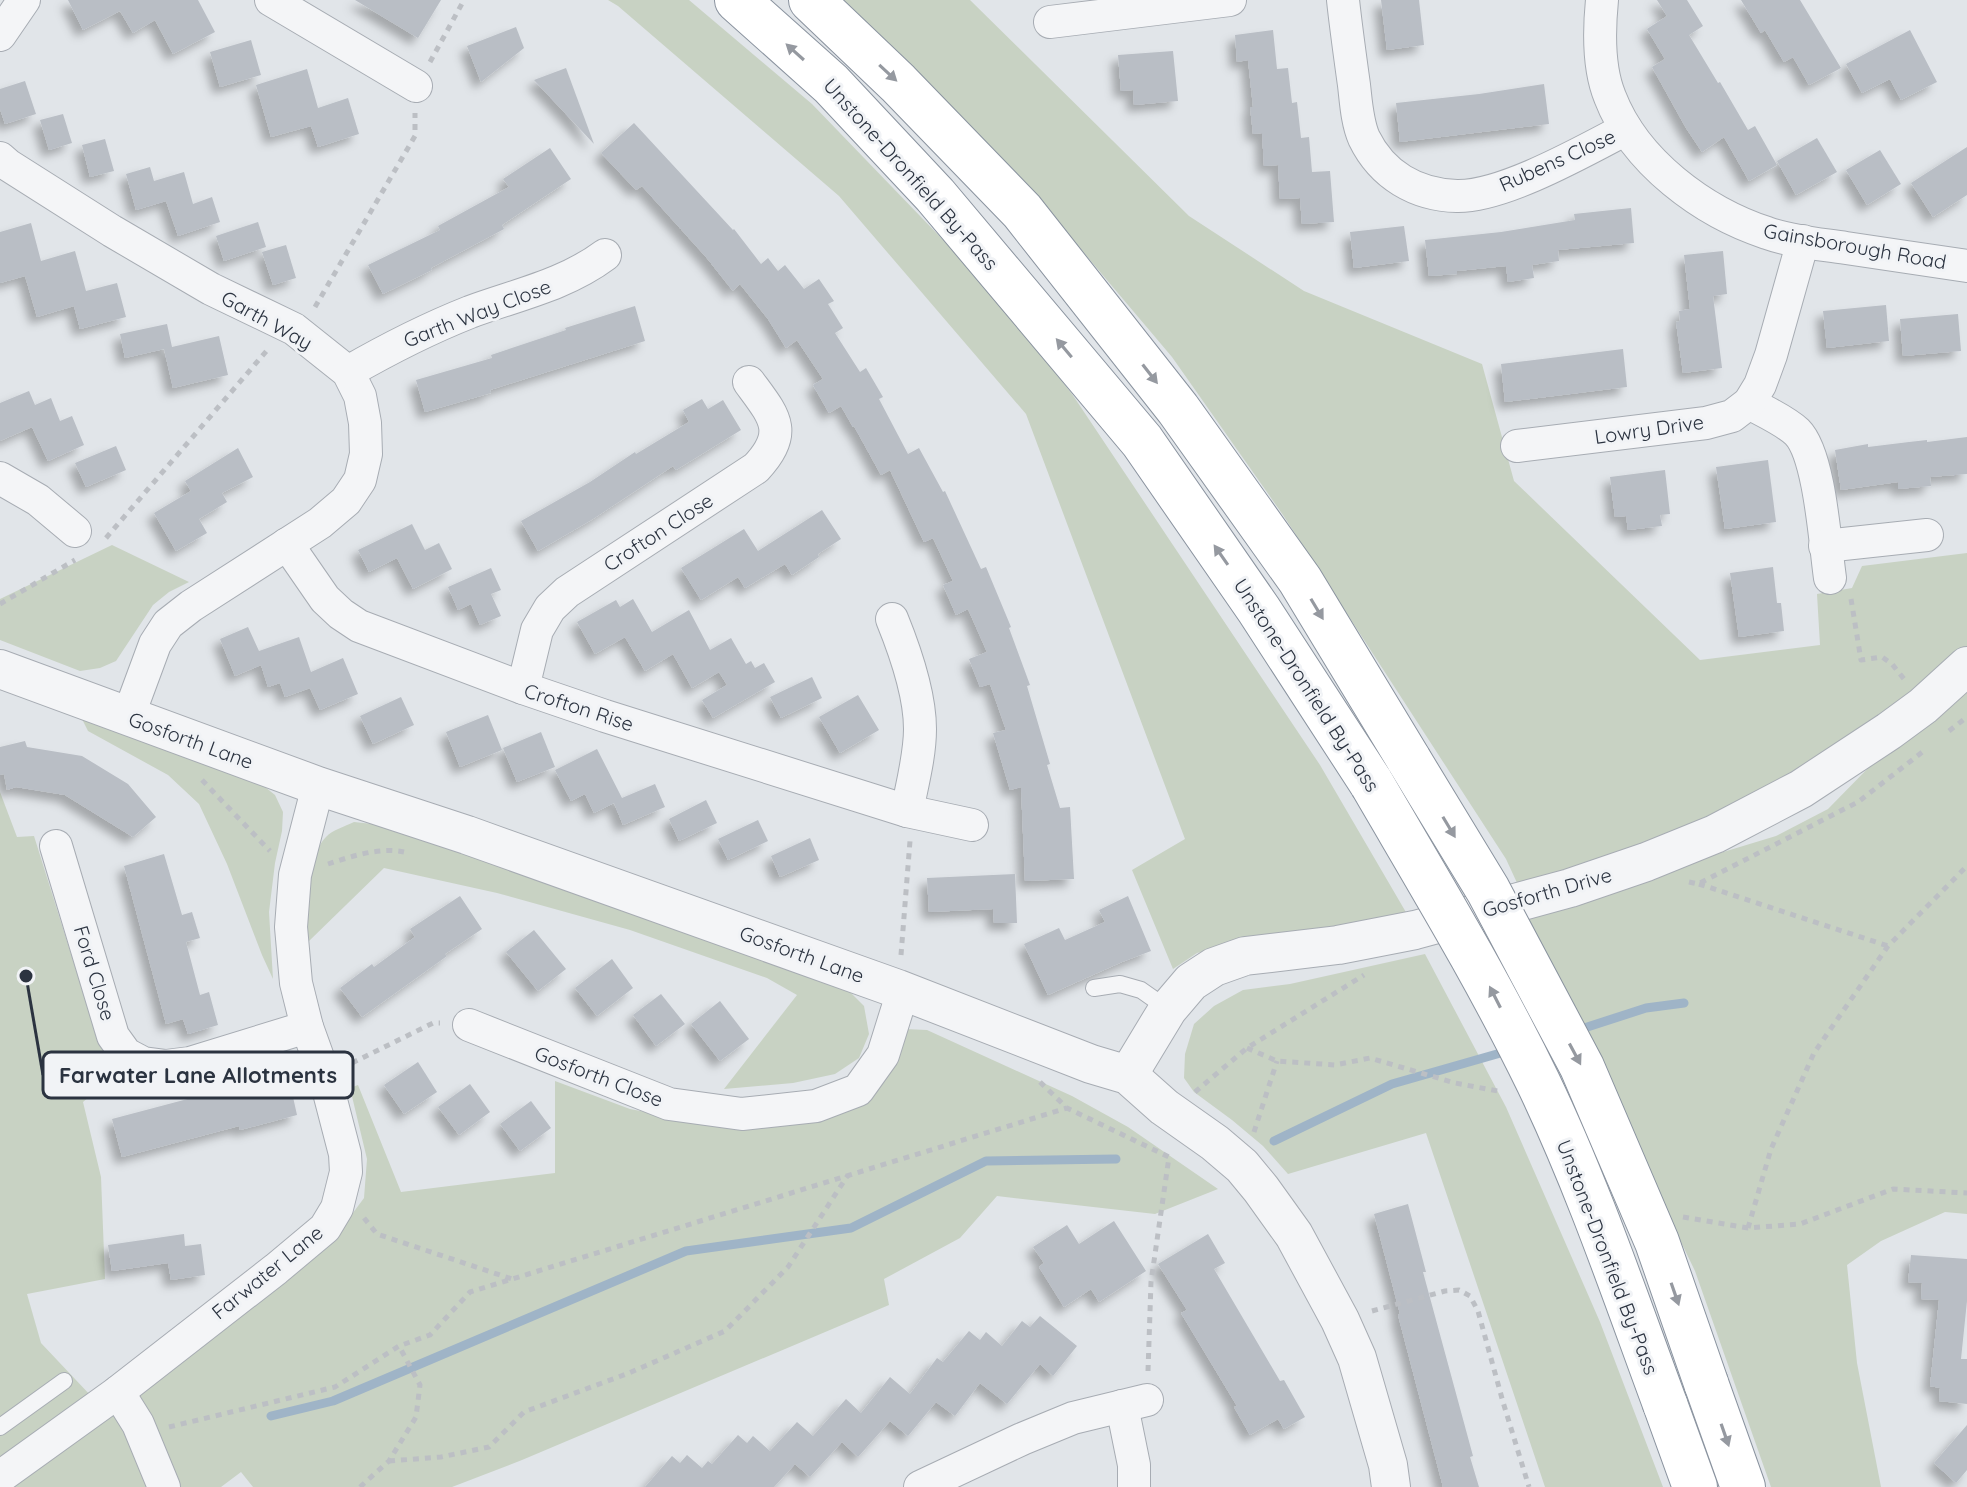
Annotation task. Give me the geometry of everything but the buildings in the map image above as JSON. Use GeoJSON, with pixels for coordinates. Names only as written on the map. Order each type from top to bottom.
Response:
{"type":"FeatureCollection","features":[{"type":"Feature","properties":{"kind":"highway","name":"Unstone-Dronfield By-Pass"},"geometry":{"type":"LineString","coordinates":[[737,0],[831,84],[935,195],[1142,441],[1259,610],[1372,784],[1477,962],[1538,1083],[1597,1218],[1695,1487]]}},
{"type":"Feature","properties":{"kind":"highway"},"geometry":{"type":"LineString","coordinates":[[811,0],[898,83],[1022,211],[1178,409],[1300,580],[1488,890],[1582,1067],[1657,1242],[1743,1487]]}},
{"type":"Feature","properties":{"kind":"street"},"geometry":{"type":"LineString","coordinates":[[0,35],[24,0]]}},
{"type":"Feature","properties":{"kind":"street"},"geometry":{"type":"LineString","coordinates":[[271,0],[416,86]]}},
{"type":"Feature","properties":{"kind":"street"},"geometry":{"type":"LineString","coordinates":[[1050,22],[1230,0]]}},
{"type":"Feature","properties":{"kind":"street","name":"Rubens Close"},"geometry":{"type":"LineString","coordinates":[[1343,0],[1357,111],[1364,137],[1381,165],[1404,183],[1428,192],[1458,196],[1487,192],[1522,180],[1626,129]]}},
{"type":"Feature","properties":{"kind":"street","name":"Gainsborough Road"},"geometry":{"type":"LineString","coordinates":[[1602,0],[1601,58],[1609,95],[1626,129],[1652,161],[1684,189],[1739,223],[1770,234],[1967,266]]}},
{"type":"Feature","properties":{"kind":"street","name":"Garth Way"},"geometry":{"type":"LineString","coordinates":[[0,158],[112,231],[211,289],[294,329],[348,372]]}},
{"type":"Feature","properties":{"kind":"street"},"geometry":{"type":"LineString","coordinates":[[1803,241],[1771,355],[1760,385],[1749,403],[1799,434],[1808,449],[1816,477],[1830,578]]}},
{"type":"Feature","properties":{"kind":"street","name":"Garth Way Close"},"geometry":{"type":"LineString","coordinates":[[348,372],[396,345],[467,313],[568,278],[605,255]]}},
{"type":"Feature","properties":{"kind":"street"},"geometry":{"type":"LineString","coordinates":[[128,717],[155,644],[168,624],[320,523],[346,501],[360,480],[366,454],[365,423],[360,396],[348,372]]}},
{"type":"Feature","properties":{"kind":"street","name":"Crofton Close"},"geometry":{"type":"LineString","coordinates":[[523,688],[537,630],[550,608],[567,592],[756,468],[768,455],[775,442],[776,427],[769,410],[749,382]]}},
{"type":"Feature","properties":{"kind":"street","name":"Lowry Drive"},"geometry":{"type":"LineString","coordinates":[[1517,446],[1706,423],[1732,416],[1749,403]]}},
{"type":"Feature","properties":{"kind":"street"},"geometry":{"type":"LineString","coordinates":[[0,478],[38,500],[86,544]]}},
{"type":"Feature","properties":{"kind":"street"},"geometry":{"type":"LineString","coordinates":[[1825,546],[1927,535]]}},
{"type":"Feature","properties":{"kind":"street","name":"Crofton Rise"},"geometry":{"type":"LineString","coordinates":[[287,544],[325,599],[359,626],[620,721],[910,812],[972,825]]}},
{"type":"Feature","properties":{"kind":"street"},"geometry":{"type":"LineString","coordinates":[[892,619],[911,674],[919,722],[910,812]]}},
{"type":"Feature","properties":{"kind":"street","name":"Gosforth Drive"},"geometry":{"type":"LineString","coordinates":[[1128,1075],[1168,1009],[1191,982],[1214,967],[1245,956],[1338,945],[1415,930],[1570,888],[1646,862],[1715,834],[1801,789],[1923,706],[1967,666]]}},
{"type":"Feature","properties":{"kind":"street","name":"Gosforth Lane"},"geometry":{"type":"LineString","coordinates":[[0,669],[318,786],[467,835],[901,990],[1091,1064],[1128,1075],[1164,1107],[1242,1166],[1294,1235],[1357,1358],[1385,1454],[1391,1487]]}},
{"type":"Feature","properties":{"kind":"street","name":"Farwater Lane"},"geometry":{"type":"LineString","coordinates":[[0,1477],[118,1392],[276,1269],[325,1228],[337,1208],[346,1172],[345,1154],[296,983],[291,927],[295,875],[318,786]]}},
{"type":"Feature","properties":{"kind":"street","name":"Ford Close"},"geometry":{"type":"LineString","coordinates":[[56,846],[113,1036],[126,1054],[143,1063],[166,1066],[190,1063],[307,1027]]}},
{"type":"Feature","properties":{"kind":"street","name":"Gosforth Close"},"geometry":{"type":"LineString","coordinates":[[469,1025],[669,1104],[742,1114],[816,1106],[858,1090],[883,1055],[901,990]]}},
{"type":"Feature","properties":{"kind":"street"},"geometry":{"type":"LineString","coordinates":[[118,1392],[138,1424],[164,1487]]}},
{"type":"Feature","properties":{"kind":"street"},"geometry":{"type":"LineString","coordinates":[[920,1487],[1073,1418],[1134,1403],[1134,1487]]}},
{"type":"Feature","properties":{"kind":"lane"},"geometry":{"type":"LineString","coordinates":[[1094,988],[1120,984],[1141,990],[1168,1009]]}},
{"type":"Feature","properties":{"kind":"lane"},"geometry":{"type":"LineString","coordinates":[[0,1427],[64,1381]]}},
{"type":"Feature","properties":{"kind":"path"},"geometry":{"type":"LineString","coordinates":[[0,604],[86,544],[273,343],[294,329],[314,308],[415,136],[416,86],[464,0]]}},
{"type":"Feature","properties":{"kind":"path"},"geometry":{"type":"LineString","coordinates":[[1830,578],[1849,587],[1861,660],[1882,657],[1892,664]]}},
{"type":"Feature","properties":{"kind":"path"},"geometry":{"type":"LineString","coordinates":[[195,773],[295,875]]}},
{"type":"Feature","properties":{"kind":"path"},"geometry":{"type":"LineString","coordinates":[[901,990],[910,812]]}},
{"type":"Feature","properties":{"kind":"path"},"geometry":{"type":"LineString","coordinates":[[1748,1228],[1771,1149],[1814,1053],[1888,946],[1967,866]]}},
{"type":"Feature","properties":{"kind":"path"},"geometry":{"type":"LineString","coordinates":[[1698,884],[1888,946]]}},
{"type":"Feature","properties":{"kind":"path"},"geometry":{"type":"LineString","coordinates":[[1194,1092],[1247,1048],[1366,974]]}},
{"type":"Feature","properties":{"kind":"path"},"geometry":{"type":"LineString","coordinates":[[346,1066],[433,1023],[469,1025]]}},
{"type":"Feature","properties":{"kind":"path"},"geometry":{"type":"LineString","coordinates":[[1247,1048],[1277,1061],[1335,1065],[1370,1058],[1455,1083]]}},
{"type":"Feature","properties":{"kind":"path"},"geometry":{"type":"LineString","coordinates":[[1242,1166],[1277,1061]]}},
{"type":"Feature","properties":{"kind":"path"},"geometry":{"type":"LineString","coordinates":[[138,1424],[171,1427],[335,1387],[399,1346],[430,1335],[470,1292],[1067,1108],[1169,1157],[1134,1403]]}},
{"type":"Feature","properties":{"kind":"path"},"geometry":{"type":"LineString","coordinates":[[389,1461],[441,1457],[489,1447],[524,1412],[629,1373],[725,1331],[788,1267],[848,1175]]}},
{"type":"Feature","properties":{"kind":"path"},"geometry":{"type":"LineString","coordinates":[[1680,1217],[1748,1228],[1800,1224],[1893,1189],[1967,1193]]}},
{"type":"Feature","properties":{"kind":"path"},"geometry":{"type":"LineString","coordinates":[[342,1192],[377,1234],[513,1279]]}},
{"type":"Feature","properties":{"kind":"path"},"geometry":{"type":"LineString","coordinates":[[1340,1320],[1445,1291],[1459,1290],[1470,1296],[1478,1311],[1529,1487]]}},
{"type":"Feature","properties":{"kind":"path"},"geometry":{"type":"LineString","coordinates":[[360,1487],[389,1461],[416,1417],[420,1385],[399,1346]]}},
{"type":"Feature","properties":{"kind":"green space"},"geometry":{"type":"Polygon","coordinates":[[[608,0],[689,0],[812,104],[948,245],[1018,325],[1072,394],[1320,765],[1407,914],[1326,933],[1238,943],[1197,953],[1173,969],[1132,870],[1185,839],[1026,414],[839,196],[608,0]]]}},
{"type":"Feature","properties":{"kind":"green space"},"geometry":{"type":"Polygon","coordinates":[[[842,0],[970,0],[1189,216],[1304,291],[1482,364],[1514,481],[1700,660],[1820,645],[1817,594],[1852,588],[1862,566],[1967,553],[1967,646],[1883,714],[1756,797],[1647,843],[1518,885],[1506,859],[1283,515],[1172,357],[1013,169],[842,0]]]}},
{"type":"Feature","properties":{"kind":"green space"},"geometry":{"type":"Polygon","coordinates":[[[112,545],[189,582],[153,605],[116,661],[100,668],[80,671],[0,640],[0,599],[112,545]]]}},
{"type":"Feature","properties":{"kind":"green space"},"geometry":{"type":"Polygon","coordinates":[[[1967,690],[1967,1214],[1945,1212],[1881,1241],[1847,1265],[1857,1363],[1881,1487],[1771,1487],[1695,1271],[1522,913],[1776,836],[1828,809],[1878,758],[1967,690]]]}},
{"type":"Feature","properties":{"kind":"green space"},"geometry":{"type":"Polygon","coordinates":[[[79,713],[255,779],[275,795],[283,812],[269,912],[273,979],[227,864],[199,804],[168,775],[88,731],[79,713]]]}},
{"type":"Feature","properties":{"kind":"green space"},"geometry":{"type":"Polygon","coordinates":[[[0,792],[17,837],[34,836],[97,1037],[106,1057],[119,1072],[83,1102],[101,1177],[105,1279],[27,1294],[41,1343],[109,1415],[338,1233],[364,1198],[367,1159],[350,1088],[358,1085],[401,1192],[555,1173],[555,1081],[630,1109],[708,1124],[808,1118],[905,1029],[927,1030],[1072,1096],[1128,1127],[1218,1189],[1155,1214],[997,1196],[960,1238],[884,1279],[889,1305],[452,1487],[253,1487],[241,1472],[221,1487],[0,1487],[0,792]]]}},
{"type":"Feature","properties":{"kind":"green space"},"geometry":{"type":"Polygon","coordinates":[[[354,822],[382,825],[846,988],[864,1006],[869,1034],[859,1058],[835,1074],[793,1083],[724,1089],[797,995],[767,978],[630,930],[497,893],[384,868],[308,942],[310,886],[315,857],[329,835],[354,822]]]}},
{"type":"Feature","properties":{"kind":"green space"},"geometry":{"type":"Polygon","coordinates":[[[1425,954],[1506,1107],[1600,1322],[1663,1487],[1545,1487],[1426,1133],[1288,1174],[1263,1146],[1194,1092],[1184,1078],[1185,1054],[1194,1024],[1214,1006],[1243,990],[1290,984],[1425,954]]]}},
{"type":"Feature","properties":{"kind":"waterway"},"geometry":{"type":"LineString","coordinates":[[1575,1031],[1646,1008],[1684,1003]]}},
{"type":"Feature","properties":{"kind":"waterway"},"geometry":{"type":"LineString","coordinates":[[1274,1141],[1392,1084],[1511,1050]]}},
{"type":"Feature","properties":{"kind":"waterway"},"geometry":{"type":"LineString","coordinates":[[271,1416],[333,1401],[686,1251],[851,1228],[986,1161],[1116,1159]]}},
{"type":"Feature","properties":{"kind":"place","name":"Farwater Lane Allotments"},"geometry":{"type":"Point","coordinates":[26,976]}}]}
